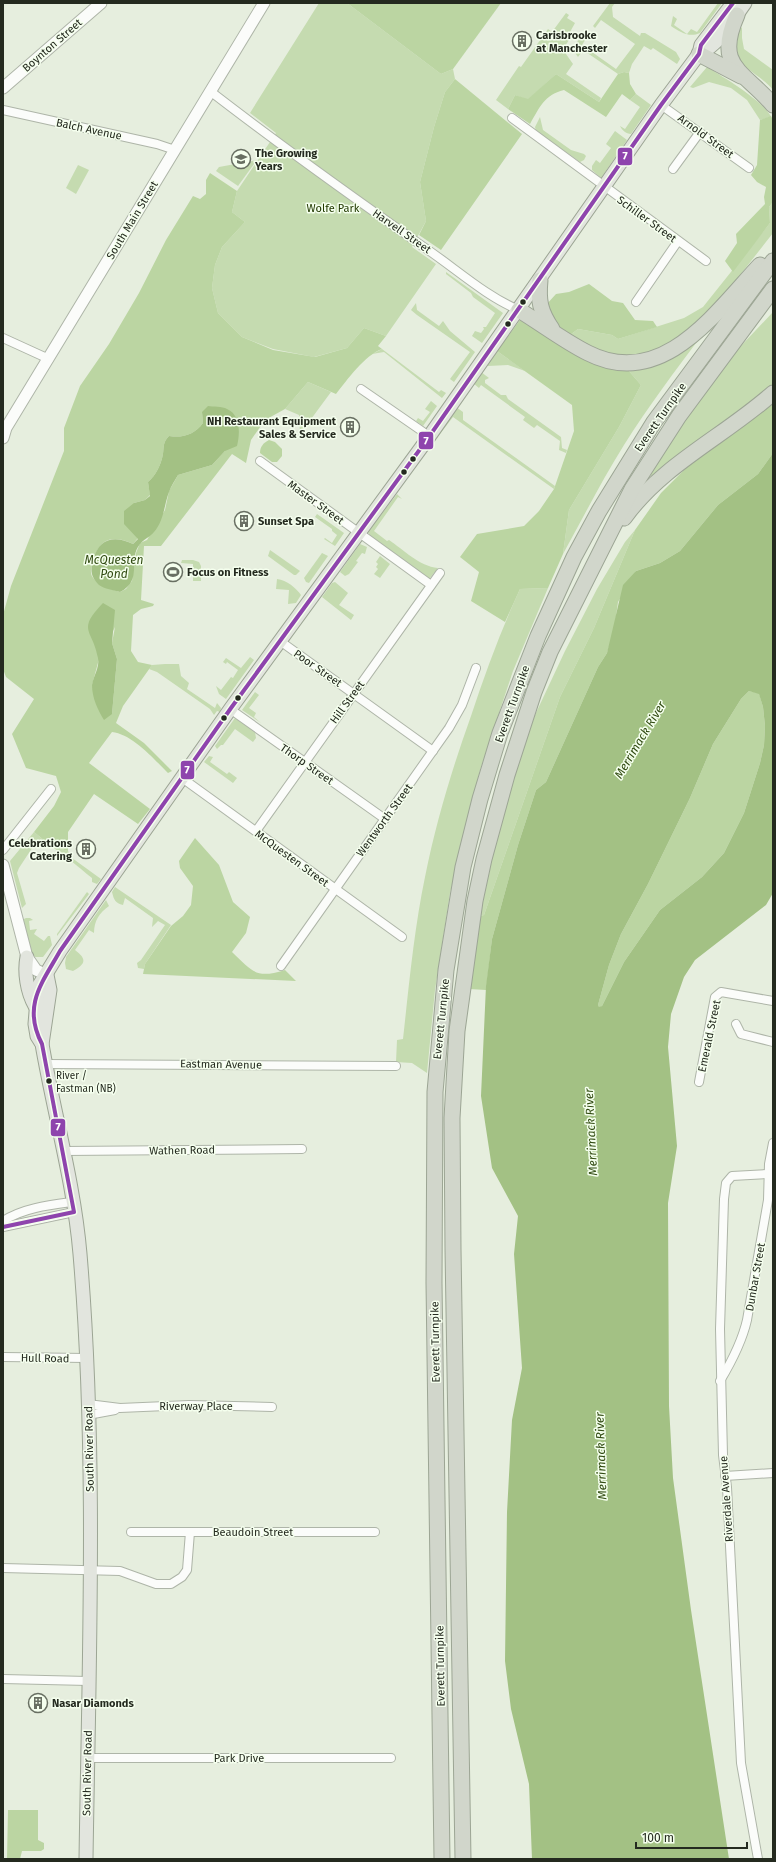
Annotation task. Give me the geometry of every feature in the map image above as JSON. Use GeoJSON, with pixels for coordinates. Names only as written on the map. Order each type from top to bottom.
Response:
{"type":"FeatureCollection","features":[{"type":"Feature","properties":{"kind":"highway"},"geometry":{"type":"LineString","coordinates":[[738,7],[728,38],[729,57],[737,69],[773,105]]}},
{"type":"Feature","properties":{"kind":"highway"},"geometry":{"type":"LineString","coordinates":[[699,54],[748,81]]}},
{"type":"Feature","properties":{"kind":"highway"},"geometry":{"type":"LineString","coordinates":[[518,310],[589,353],[606,360],[623,363],[642,362],[664,356],[685,343],[773,251]]}},
{"type":"Feature","properties":{"kind":"highway","name":"Everett Turnpike"},"geometry":{"type":"LineString","coordinates":[[442,1859],[434,1283],[434,1099],[446,970],[464,867],[480,799],[500,733],[538,636],[574,557],[599,511],[654,422],[773,261]]}},
{"type":"Feature","properties":{"kind":"highway"},"geometry":{"type":"LineString","coordinates":[[540,280],[538,298],[544,318],[552,330]]}},
{"type":"Feature","properties":{"kind":"highway","name":"Everett Turnpike"},"geometry":{"type":"LineString","coordinates":[[463,1859],[452,1118],[457,1031],[468,945],[484,859],[496,810],[520,733],[550,652],[640,476],[679,416],[773,289]]}},
{"type":"Feature","properties":{"kind":"highway"},"geometry":{"type":"LineString","coordinates":[[550,652],[618,526],[643,495],[696,450],[773,393]]}},
{"type":"Feature","properties":{"kind":"main road","name":"Boynton Street"},"geometry":{"type":"LineString","coordinates":[[3,88],[101,3]]}},
{"type":"Feature","properties":{"kind":"main road","name":"South Main Street"},"geometry":{"type":"LineString","coordinates":[[4,431],[264,3]]}},
{"type":"Feature","properties":{"kind":"main road"},"geometry":{"type":"LineString","coordinates":[[27,957],[36,970],[47,975],[60,951],[230,709],[360,533],[540,280],[661,105],[699,54],[701,45],[738,7]]}},
{"type":"Feature","properties":{"kind":"main road"},"geometry":{"type":"LineString","coordinates":[[3,865],[27,957],[26,972],[29,992],[35,1006]]}},
{"type":"Feature","properties":{"kind":"main road","name":"South River Road"},"geometry":{"type":"LineString","coordinates":[[42,1044],[37,1036],[35,1006],[40,984],[47,975]]}},
{"type":"Feature","properties":{"kind":"main road","name":"South River Road"},"geometry":{"type":"LineString","coordinates":[[47,975],[50,990],[42,1044],[63,1151],[80,1253],[87,1358],[90,1571],[86,1859]]}},
{"type":"Feature","properties":{"kind":"street","name":"Harvell Street"},"geometry":{"type":"LineString","coordinates":[[210,91],[342,190],[479,286],[518,310]]}},
{"type":"Feature","properties":{"kind":"street","name":"Arnold Street"},"geometry":{"type":"LineString","coordinates":[[661,105],[750,168]]}},
{"type":"Feature","properties":{"kind":"street","name":"Balch Avenue"},"geometry":{"type":"LineString","coordinates":[[3,110],[157,144],[175,150]]}},
{"type":"Feature","properties":{"kind":"street","name":"Schiller Street"},"geometry":{"type":"LineString","coordinates":[[512,118],[706,261]]}},
{"type":"Feature","properties":{"kind":"street"},"geometry":{"type":"LineString","coordinates":[[674,169],[700,132]]}},
{"type":"Feature","properties":{"kind":"street"},"geometry":{"type":"LineString","coordinates":[[636,302],[678,241]]}},
{"type":"Feature","properties":{"kind":"street"},"geometry":{"type":"LineString","coordinates":[[3,338],[49,359]]}},
{"type":"Feature","properties":{"kind":"street"},"geometry":{"type":"LineString","coordinates":[[361,389],[429,436]]}},
{"type":"Feature","properties":{"kind":"street","name":"Master Street"},"geometry":{"type":"LineString","coordinates":[[260,461],[431,586]]}},
{"type":"Feature","properties":{"kind":"street","name":"Hill Street"},"geometry":{"type":"LineString","coordinates":[[256,831],[440,573]]}},
{"type":"Feature","properties":{"kind":"street","name":"Poor Street"},"geometry":{"type":"LineString","coordinates":[[280,642],[354,693],[433,751]]}},
{"type":"Feature","properties":{"kind":"street","name":"Wentworth Street"},"geometry":{"type":"LineString","coordinates":[[281,966],[433,751],[458,713],[476,668]]}},
{"type":"Feature","properties":{"kind":"street","name":"Thorp Street"},"geometry":{"type":"LineString","coordinates":[[230,709],[385,819]]}},
{"type":"Feature","properties":{"kind":"street","name":"McQuesten Street"},"geometry":{"type":"LineString","coordinates":[[182,778],[402,937]]}},
{"type":"Feature","properties":{"kind":"street"},"geometry":{"type":"LineString","coordinates":[[3,850],[51,789]]}},
{"type":"Feature","properties":{"kind":"street","name":"Emerald Street"},"geometry":{"type":"LineString","coordinates":[[699,1082],[715,997],[721,992],[773,1001]]}},
{"type":"Feature","properties":{"kind":"street"},"geometry":{"type":"LineString","coordinates":[[736,1024],[741,1034],[773,1042]]}},
{"type":"Feature","properties":{"kind":"street","name":"Eastman Avenue"},"geometry":{"type":"LineString","coordinates":[[45,1064],[396,1066]]}},
{"type":"Feature","properties":{"kind":"street","name":"Dunbar Street"},"geometry":{"type":"LineString","coordinates":[[720,1382],[733,1360],[743,1337],[747,1320],[768,1200],[768,1174],[773,1143]]}},
{"type":"Feature","properties":{"kind":"street","name":"Wathen Road"},"geometry":{"type":"LineString","coordinates":[[63,1151],[302,1149]]}},
{"type":"Feature","properties":{"kind":"street","name":"Riverdale Avenue"},"geometry":{"type":"LineString","coordinates":[[758,1859],[741,1763],[723,1455],[720,1382],[721,1277],[726,1182],[732,1176],[768,1174]]}},
{"type":"Feature","properties":{"kind":"street"},"geometry":{"type":"LineString","coordinates":[[3,1221],[39,1207],[73,1207]]}},
{"type":"Feature","properties":{"kind":"street"},"geometry":{"type":"LineString","coordinates":[[3,1227],[73,1207]]}},
{"type":"Feature","properties":{"kind":"street","name":"Hull Road"},"geometry":{"type":"LineString","coordinates":[[3,1357],[87,1358]]}},
{"type":"Feature","properties":{"kind":"street","name":"Riverway Place"},"geometry":{"type":"LineString","coordinates":[[88,1410],[189,1405],[272,1407]]}},
{"type":"Feature","properties":{"kind":"street"},"geometry":{"type":"LineString","coordinates":[[725,1476],[773,1473]]}},
{"type":"Feature","properties":{"kind":"street","name":"Beaudoin Street"},"geometry":{"type":"LineString","coordinates":[[131,1532],[376,1532]]}},
{"type":"Feature","properties":{"kind":"street"},"geometry":{"type":"LineString","coordinates":[[3,1568],[124,1571],[156,1584],[173,1583],[182,1577],[187,1568],[190,1532]]}},
{"type":"Feature","properties":{"kind":"street"},"geometry":{"type":"LineString","coordinates":[[3,1679],[88,1681]]}},
{"type":"Feature","properties":{"kind":"street","name":"Park Drive"},"geometry":{"type":"LineString","coordinates":[[87,1758],[391,1758]]}},
{"type":"Feature","properties":{"kind":"green space","name":"Wolfe Park"},"geometry":{"type":"Polygon","coordinates":[[[319,3],[347,3],[441,74],[453,69],[455,79],[445,92],[434,127],[420,182],[426,221],[412,247],[436,264],[386,336],[364,328],[347,348],[314,357],[273,349],[242,337],[218,313],[212,288],[215,265],[222,247],[245,222],[232,212],[237,191],[276,133],[250,113],[319,3]]]}},
{"type":"Feature","properties":{"kind":"green space"},"geometry":{"type":"Polygon","coordinates":[[[610,3],[615,3],[612,7],[613,17],[640,36],[641,33],[645,33],[676,52],[680,59],[677,64],[653,48],[651,50],[644,46],[632,64],[629,73],[624,72],[618,74],[583,50],[578,57],[575,50],[575,45],[584,34],[587,37],[582,45],[616,69],[635,44],[601,20],[595,28],[593,26],[610,3]]]}},
{"type":"Feature","properties":{"kind":"green space"},"geometry":{"type":"Polygon","coordinates":[[[718,3],[722,3],[700,33],[688,35],[671,26],[673,16],[677,19],[674,25],[687,34],[691,29],[697,32],[718,3]]]}},
{"type":"Feature","properties":{"kind":"green space"},"geometry":{"type":"Polygon","coordinates":[[[566,13],[569,15],[567,18],[575,23],[570,32],[573,34],[565,46],[566,54],[573,64],[566,74],[601,98],[599,102],[556,74],[528,100],[515,95],[508,109],[496,100],[519,66],[521,67],[548,29],[552,32],[566,13]]]}},
{"type":"Feature","properties":{"kind":"green space"},"geometry":{"type":"Polygon","coordinates":[[[742,27],[744,49],[773,70],[773,90],[736,56],[734,49],[734,38],[742,27]]]}},
{"type":"Feature","properties":{"kind":"green space"},"geometry":{"type":"Polygon","coordinates":[[[707,67],[734,84],[763,106],[773,121],[770,117],[760,120],[747,100],[731,88],[709,82],[693,88],[690,87],[707,67]]]}},
{"type":"Feature","properties":{"kind":"green space"},"geometry":{"type":"Polygon","coordinates":[[[636,94],[651,105],[631,134],[629,134],[624,132],[620,126],[625,129],[640,107],[630,100],[636,94]]]}},
{"type":"Feature","properties":{"kind":"green space"},"geometry":{"type":"Polygon","coordinates":[[[540,117],[543,130],[571,150],[584,154],[586,156],[584,160],[580,162],[536,131],[535,127],[540,117]]]}},
{"type":"Feature","properties":{"kind":"green space"},"geometry":{"type":"Polygon","coordinates":[[[615,131],[627,140],[601,178],[592,170],[592,166],[596,160],[600,163],[611,148],[606,144],[615,131]]]}},
{"type":"Feature","properties":{"kind":"green space"},"geometry":{"type":"Polygon","coordinates":[[[257,160],[238,186],[216,171],[219,167],[257,160]]]}},
{"type":"Feature","properties":{"kind":"green space"},"geometry":{"type":"Polygon","coordinates":[[[78,165],[89,170],[76,194],[66,188],[78,165]]]}},
{"type":"Feature","properties":{"kind":"green space"},"geometry":{"type":"Polygon","coordinates":[[[773,202],[773,233],[737,279],[689,334],[637,358],[609,356],[570,335],[578,329],[612,335],[618,339],[684,318],[703,307],[770,223],[769,207],[773,202]]]}},
{"type":"Feature","properties":{"kind":"green space"},"geometry":{"type":"Polygon","coordinates":[[[446,272],[503,313],[482,343],[472,336],[475,331],[481,333],[484,329],[483,327],[486,327],[495,313],[473,297],[471,293],[446,274],[446,272]]]}},
{"type":"Feature","properties":{"kind":"green space"},"geometry":{"type":"Polygon","coordinates":[[[416,303],[417,310],[439,326],[443,321],[450,331],[475,352],[454,382],[450,379],[470,352],[411,310],[416,303]]]}},
{"type":"Feature","properties":{"kind":"green space"},"geometry":{"type":"Polygon","coordinates":[[[773,312],[773,386],[669,464],[654,477],[650,475],[683,423],[739,348],[773,312]]]}},
{"type":"Feature","properties":{"kind":"green space"},"geometry":{"type":"Polygon","coordinates":[[[702,335],[652,403],[624,445],[600,485],[563,554],[569,510],[619,427],[641,385],[628,370],[662,362],[702,335]]]}},
{"type":"Feature","properties":{"kind":"green space"},"geometry":{"type":"Polygon","coordinates":[[[382,349],[439,392],[441,390],[446,393],[442,398],[384,352],[372,354],[382,349]]]}},
{"type":"Feature","properties":{"kind":"green space"},"geometry":{"type":"Polygon","coordinates":[[[497,351],[525,371],[508,365],[488,366],[487,365],[497,351]]]}},
{"type":"Feature","properties":{"kind":"green space"},"geometry":{"type":"Polygon","coordinates":[[[481,372],[489,378],[485,380],[485,383],[501,395],[506,395],[508,399],[561,437],[562,448],[567,450],[566,453],[559,450],[560,441],[537,425],[534,428],[523,420],[525,417],[481,385],[479,388],[473,383],[481,372]]]}},
{"type":"Feature","properties":{"kind":"green space"},"geometry":{"type":"Polygon","coordinates":[[[308,382],[331,392],[300,434],[299,415],[285,409],[308,382]]]}},
{"type":"Feature","properties":{"kind":"green space"},"geometry":{"type":"Polygon","coordinates":[[[431,401],[437,406],[423,426],[416,421],[418,418],[423,421],[430,412],[425,409],[431,401]]]}},
{"type":"Feature","properties":{"kind":"green space"},"geometry":{"type":"Polygon","coordinates":[[[456,407],[463,412],[463,420],[555,486],[554,489],[453,417],[437,438],[436,437],[456,407]]]}},
{"type":"Feature","properties":{"kind":"green space"},"geometry":{"type":"Polygon","coordinates":[[[397,494],[402,499],[398,497],[374,531],[418,561],[431,567],[438,568],[429,579],[370,537],[368,532],[397,494]]]}},
{"type":"Feature","properties":{"kind":"green space"},"geometry":{"type":"Polygon","coordinates":[[[317,514],[344,533],[335,546],[324,539],[325,538],[332,543],[337,535],[332,531],[332,529],[315,517],[317,514]]]}},
{"type":"Feature","properties":{"kind":"green space"},"geometry":{"type":"Polygon","coordinates":[[[635,530],[594,628],[560,697],[484,915],[480,916],[493,855],[517,768],[535,715],[565,651],[597,589],[625,542],[635,530]]]}},
{"type":"Feature","properties":{"kind":"green space"},"geometry":{"type":"Polygon","coordinates":[[[360,544],[367,547],[365,554],[362,553],[356,561],[358,562],[349,574],[345,576],[340,572],[360,544]]]}},
{"type":"Feature","properties":{"kind":"green space"},"geometry":{"type":"Polygon","coordinates":[[[270,550],[300,571],[294,575],[268,556],[270,550]]]}},
{"type":"Feature","properties":{"kind":"green space"},"geometry":{"type":"Polygon","coordinates":[[[322,553],[328,556],[309,583],[306,582],[304,578],[322,553]]]}},
{"type":"Feature","properties":{"kind":"green space"},"geometry":{"type":"Polygon","coordinates":[[[380,556],[390,564],[380,578],[374,574],[378,569],[376,567],[378,564],[376,562],[380,556]]]}},
{"type":"Feature","properties":{"kind":"green space"},"geometry":{"type":"Polygon","coordinates":[[[182,560],[193,560],[199,562],[201,566],[201,581],[193,581],[193,564],[181,563],[182,560]]]}},
{"type":"Feature","properties":{"kind":"green space"},"geometry":{"type":"Polygon","coordinates":[[[277,579],[288,583],[299,592],[301,595],[296,603],[288,604],[289,590],[276,589],[277,579]]]}},
{"type":"Feature","properties":{"kind":"green space"},"geometry":{"type":"Polygon","coordinates":[[[335,582],[348,593],[339,605],[354,615],[351,620],[322,597],[332,583],[335,582]]]}},
{"type":"Feature","properties":{"kind":"green space"},"geometry":{"type":"Polygon","coordinates":[[[548,588],[513,671],[480,770],[450,893],[435,990],[427,1073],[412,1063],[396,1062],[397,1040],[403,1039],[418,917],[434,836],[464,736],[482,684],[513,604],[520,589],[548,588]]]}},
{"type":"Feature","properties":{"kind":"green space"},"geometry":{"type":"Polygon","coordinates":[[[250,657],[254,660],[226,699],[219,694],[216,686],[221,690],[231,677],[233,678],[238,670],[227,662],[226,664],[223,662],[226,658],[241,668],[250,657]]]}},
{"type":"Feature","properties":{"kind":"green space"},"geometry":{"type":"Polygon","coordinates":[[[179,664],[181,676],[189,683],[187,689],[215,708],[217,703],[221,708],[220,712],[217,711],[214,715],[210,709],[157,672],[149,669],[152,665],[179,664]]]}},
{"type":"Feature","properties":{"kind":"green space"},"geometry":{"type":"Polygon","coordinates":[[[255,692],[259,695],[249,708],[256,713],[254,717],[261,723],[242,710],[255,692]]]}},
{"type":"Feature","properties":{"kind":"green space"},"geometry":{"type":"Polygon","coordinates":[[[235,718],[255,732],[256,738],[253,742],[235,729],[223,745],[217,749],[215,746],[235,718]]]}},
{"type":"Feature","properties":{"kind":"green space"},"geometry":{"type":"Polygon","coordinates":[[[209,756],[213,757],[210,762],[227,774],[229,772],[237,778],[233,783],[204,762],[209,756]]]}},
{"type":"Feature","properties":{"kind":"green space"},"geometry":{"type":"Polygon","coordinates":[[[34,832],[51,846],[68,851],[72,858],[101,879],[97,884],[92,882],[92,878],[57,850],[42,842],[36,842],[17,873],[26,904],[22,908],[10,861],[34,832]]]}},
{"type":"Feature","properties":{"kind":"green space"},"geometry":{"type":"Polygon","coordinates":[[[115,887],[171,925],[145,964],[144,969],[138,968],[137,963],[141,960],[165,925],[158,921],[152,927],[153,918],[125,898],[123,905],[118,903],[114,899],[112,892],[115,887]]]}},
{"type":"Feature","properties":{"kind":"green space"},"geometry":{"type":"Polygon","coordinates":[[[87,892],[89,894],[57,936],[57,934],[87,892]]]}},
{"type":"Feature","properties":{"kind":"green space"},"geometry":{"type":"Polygon","coordinates":[[[106,900],[109,906],[102,911],[98,918],[94,933],[89,930],[75,950],[82,956],[83,964],[73,971],[66,969],[66,957],[106,900]]]}},
{"type":"Feature","properties":{"kind":"green space"},"geometry":{"type":"Polygon","coordinates":[[[26,918],[33,920],[29,921],[30,930],[37,929],[34,934],[44,941],[48,936],[50,936],[52,945],[43,957],[35,957],[31,952],[22,920],[26,918]]]}},
{"type":"Feature","properties":{"kind":"shaded area"},"geometry":{"type":"Polygon","coordinates":[[[347,3],[501,3],[453,69],[441,74],[347,3]]]}},
{"type":"Feature","properties":{"kind":"shaded area"},"geometry":{"type":"Polygon","coordinates":[[[624,72],[629,73],[630,84],[636,94],[630,100],[622,94],[606,117],[564,90],[557,92],[543,102],[530,124],[508,109],[515,95],[528,99],[556,74],[599,102],[618,74],[624,72]]]}},
{"type":"Feature","properties":{"kind":"shaded area"},"geometry":{"type":"Polygon","coordinates":[[[455,79],[522,134],[441,250],[419,235],[426,221],[420,182],[434,127],[445,92],[455,79]]]}},
{"type":"Feature","properties":{"kind":"shaded area"},"geometry":{"type":"Polygon","coordinates":[[[771,116],[773,121],[773,202],[769,207],[770,223],[733,272],[725,261],[737,243],[736,234],[765,204],[764,197],[766,187],[757,182],[751,175],[757,165],[760,120],[771,116]]]}},
{"type":"Feature","properties":{"kind":"shaded area"},"geometry":{"type":"Polygon","coordinates":[[[210,173],[237,191],[232,212],[245,222],[222,247],[215,265],[212,288],[218,313],[242,337],[273,350],[315,357],[347,348],[364,328],[386,336],[378,346],[382,349],[363,362],[336,394],[308,382],[285,409],[265,420],[251,440],[246,463],[232,454],[161,546],[144,546],[141,600],[154,604],[153,606],[141,609],[133,615],[131,651],[138,662],[152,665],[123,706],[116,723],[144,743],[172,771],[168,773],[135,742],[127,737],[112,732],[89,763],[150,809],[138,824],[94,794],[68,832],[68,851],[51,846],[34,832],[54,806],[61,792],[56,776],[26,768],[12,734],[34,699],[6,677],[3,669],[3,615],[11,586],[64,451],[64,428],[80,386],[109,344],[139,293],[166,240],[193,196],[200,199],[206,194],[206,180],[210,173]],[[202,412],[203,423],[200,427],[188,435],[169,436],[166,440],[162,458],[156,473],[148,482],[150,495],[145,500],[134,503],[138,538],[133,544],[119,539],[107,540],[99,548],[91,568],[92,577],[110,589],[120,592],[126,589],[132,581],[136,553],[140,543],[147,540],[165,510],[169,491],[178,475],[212,465],[225,451],[202,412]],[[115,627],[99,659],[92,685],[112,714],[117,659],[112,643],[115,627]]]}},
{"type":"Feature","properties":{"kind":"shaded area"},"geometry":{"type":"Polygon","coordinates":[[[589,284],[612,301],[623,303],[635,320],[653,321],[657,327],[618,339],[612,335],[578,329],[570,335],[551,320],[546,305],[556,294],[569,292],[589,284]]]}},
{"type":"Feature","properties":{"kind":"shaded area"},"geometry":{"type":"Polygon","coordinates":[[[520,320],[586,359],[602,365],[628,370],[641,385],[619,427],[569,510],[563,554],[548,588],[520,589],[505,622],[471,601],[479,572],[460,557],[477,534],[524,526],[539,511],[554,489],[574,431],[572,405],[497,351],[520,320]]]}},
{"type":"Feature","properties":{"kind":"shaded area"},"geometry":{"type":"Polygon","coordinates":[[[773,404],[773,453],[758,474],[718,505],[680,551],[660,563],[636,571],[618,602],[614,631],[607,653],[598,667],[546,782],[536,790],[518,845],[492,939],[486,990],[469,989],[480,916],[484,915],[560,697],[594,628],[635,530],[661,493],[692,462],[773,404]]]}},
{"type":"Feature","properties":{"kind":"shaded area"},"geometry":{"type":"Polygon","coordinates":[[[269,440],[275,442],[282,449],[282,456],[277,462],[272,462],[260,453],[262,445],[269,440]]]}},
{"type":"Feature","properties":{"kind":"shaded area"},"geometry":{"type":"Polygon","coordinates":[[[749,691],[759,693],[763,707],[765,726],[764,745],[760,763],[744,813],[724,853],[702,877],[660,910],[624,962],[602,1006],[599,1008],[598,1005],[609,965],[621,934],[648,884],[690,798],[713,744],[741,699],[749,691]]]}},
{"type":"Feature","properties":{"kind":"shaded area"},"geometry":{"type":"Polygon","coordinates":[[[195,838],[219,865],[233,902],[250,917],[246,933],[232,952],[245,965],[256,972],[267,974],[285,970],[296,981],[143,974],[145,964],[171,926],[183,916],[191,905],[193,886],[180,868],[179,861],[195,838]]]}},
{"type":"Feature","properties":{"kind":"shaded area"},"geometry":{"type":"Polygon","coordinates":[[[8,1810],[38,1810],[38,1840],[44,1843],[44,1849],[41,1851],[22,1851],[20,1859],[7,1859],[8,1810]]]}},
{"type":"Feature","properties":{"kind":"water","name":"McQuesten Pond"},"geometry":{"type":"Polygon","coordinates":[[[208,406],[225,408],[232,412],[235,416],[239,431],[237,446],[225,451],[212,465],[178,475],[167,497],[160,523],[152,534],[140,544],[136,550],[131,582],[120,592],[99,585],[94,579],[91,571],[92,564],[99,547],[108,540],[114,539],[133,544],[138,539],[124,524],[124,511],[134,503],[145,500],[150,496],[148,482],[156,473],[161,462],[164,444],[167,438],[169,436],[188,435],[200,427],[203,423],[202,412],[208,406]]]}},
{"type":"Feature","properties":{"kind":"water","name":"Merrimack River"},"geometry":{"type":"Polygon","coordinates":[[[773,453],[773,893],[766,905],[695,960],[684,977],[671,1014],[668,1047],[677,1146],[668,1203],[669,1406],[673,1478],[691,1610],[729,1859],[532,1859],[529,1784],[511,1709],[505,1661],[507,1512],[512,1420],[522,1368],[514,1254],[518,1216],[492,1168],[481,1096],[486,986],[492,939],[518,845],[536,790],[546,782],[598,667],[607,653],[623,585],[636,571],[660,563],[680,551],[718,505],[758,474],[773,453]],[[749,691],[741,699],[713,744],[690,798],[648,884],[621,934],[609,965],[598,1005],[599,1007],[602,1006],[624,962],[660,910],[702,877],[724,853],[744,813],[760,763],[764,745],[765,726],[763,707],[759,694],[749,691]]]}},
{"type":"Feature","properties":{"kind":"water"},"geometry":{"type":"Polygon","coordinates":[[[103,603],[115,610],[112,643],[117,659],[112,714],[104,720],[93,695],[92,685],[98,658],[96,648],[88,630],[90,619],[103,603]]]}},
{"type":"Feature","properties":{"kind":"transit line","name":"7"},"geometry":{"type":"LineString","coordinates":[[3,1227],[74,1212],[42,1044],[36,1030],[34,1018],[34,1006],[41,984],[60,951],[231,708],[426,441],[661,105],[699,54],[701,45],[733,3]]}},
{"type":"Feature","properties":{"kind":"place","name":"Carisbrooke at Manchester"},"geometry":{"type":"Point","coordinates":[522,41]}},
{"type":"Feature","properties":{"kind":"place","name":"The Growing Years"},"geometry":{"type":"Point","coordinates":[241,159]}},
{"type":"Feature","properties":{"kind":"place","name":"NH Restaurant Equipment Sales & Service"},"geometry":{"type":"Point","coordinates":[350,427]}},
{"type":"Feature","properties":{"kind":"place","name":"Sunset Spa"},"geometry":{"type":"Point","coordinates":[244,521]}},
{"type":"Feature","properties":{"kind":"place","name":"Focus on Fitness"},"geometry":{"type":"Point","coordinates":[173,572]}},
{"type":"Feature","properties":{"kind":"place","name":"Celebrations Catering"},"geometry":{"type":"Point","coordinates":[86,849]}},
{"type":"Feature","properties":{"kind":"place","name":"River / Fastman (NB)"},"geometry":{"type":"Point","coordinates":[49,1081]}},
{"type":"Feature","properties":{"kind":"place","name":"Nasar Diamonds"},"geometry":{"type":"Point","coordinates":[38,1703]}}]}
